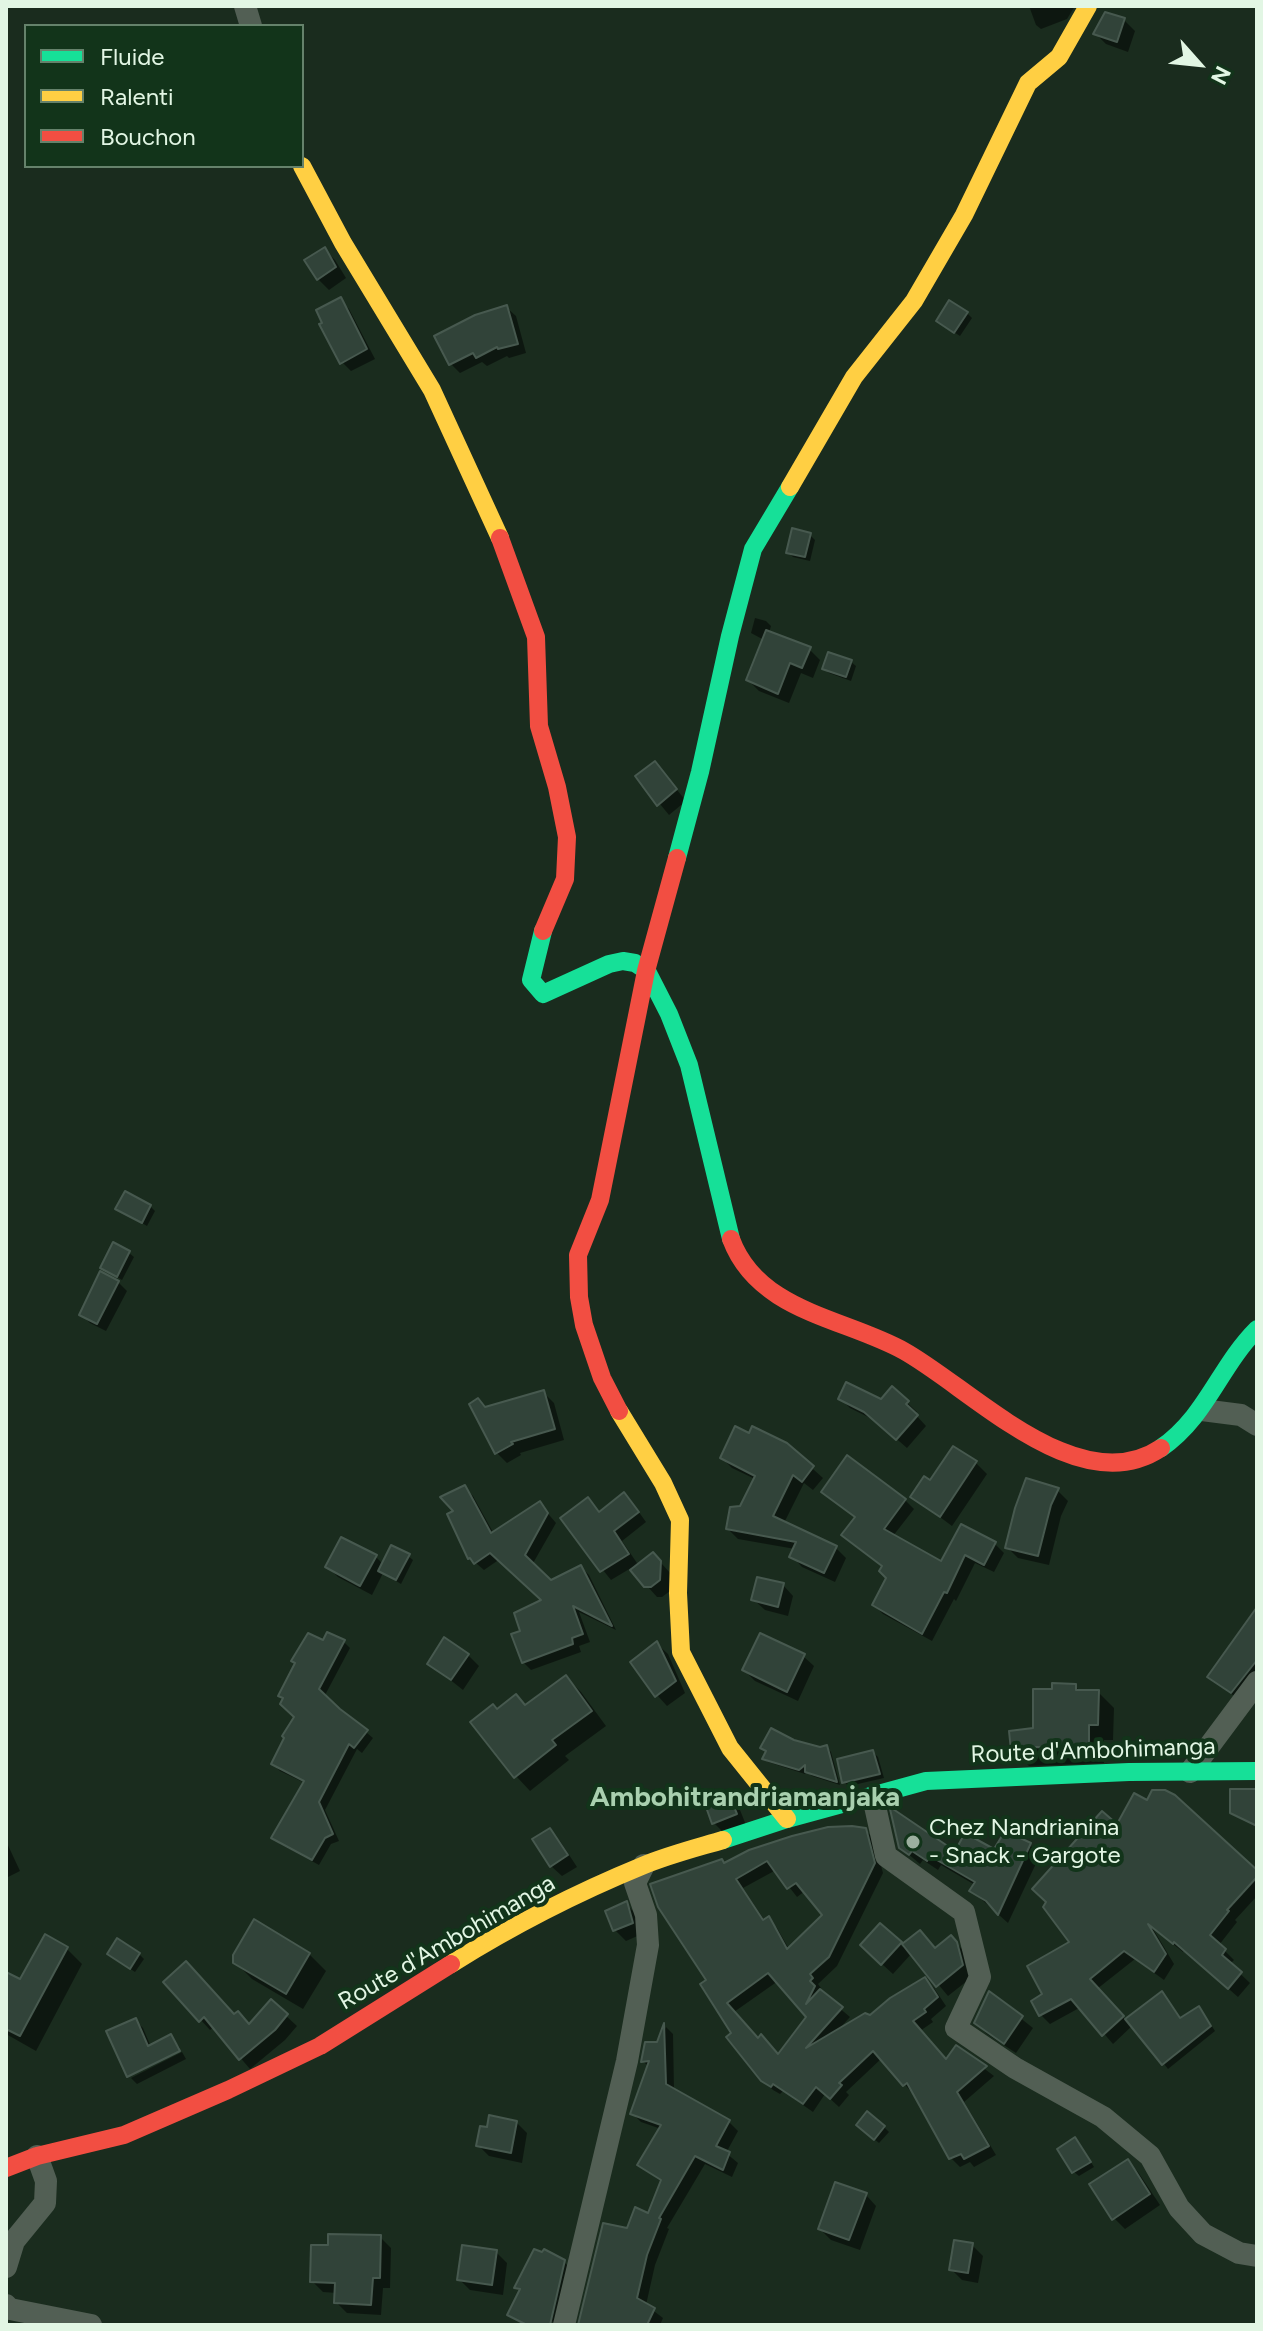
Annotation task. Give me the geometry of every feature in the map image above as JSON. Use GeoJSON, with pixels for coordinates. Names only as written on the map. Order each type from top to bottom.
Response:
{"type":"FeatureCollection","features":[{"type":"Feature","properties":{"kind":"street"},"geometry":{"type":"LineString","coordinates":[[787,1819],[730,1748],[681,1652],[678,1593],[680,1520],[663,1483],[628,1429],[602,1378],[584,1325],[579,1297],[578,1255],[600,1200],[646,971],[700,772],[753,549],[854,377],[914,301],[964,215],[1028,83],[1059,57],[1088,6]]}},
{"type":"Feature","properties":{"kind":"street"},"geometry":{"type":"LineString","coordinates":[[303,168],[343,243],[439,404],[509,557],[536,637],[539,726],[557,787],[567,837],[565,879],[545,921],[531,980],[543,994],[557,991],[598,966],[626,961],[646,971],[675,1024],[707,1130],[721,1203],[737,1255],[758,1280],[783,1299],[809,1313],[903,1350],[1003,1421],[1042,1444],[1117,1464],[1137,1461],[1164,1446],[1202,1410],[1240,1344],[1257,1329]]}},
{"type":"Feature","properties":{"kind":"street"},"geometry":{"type":"LineString","coordinates":[[1202,1410],[1241,1415],[1257,1425]]}},
{"type":"Feature","properties":{"kind":"street"},"geometry":{"type":"LineString","coordinates":[[1190,1772],[1257,1682]]}},
{"type":"Feature","properties":{"kind":"street","name":"Route d'Ambohimanga"},"geometry":{"type":"LineString","coordinates":[[6,2168],[37,2156],[124,2135],[241,2084],[320,2046],[493,1938],[644,1865],[787,1819],[926,1781],[1257,1771]]}},
{"type":"Feature","properties":{"kind":"street"},"geometry":{"type":"LineString","coordinates":[[873,1797],[886,1856],[964,1912],[980,1977],[956,2028],[1015,2068],[1103,2117],[1150,2156],[1179,2208],[1203,2234],[1239,2253],[1257,2256]]}},
{"type":"Feature","properties":{"kind":"street"},"geometry":{"type":"LineString","coordinates":[[564,2325],[627,2061],[648,1945],[646,1915],[635,1883],[644,1865]]}},
{"type":"Feature","properties":{"kind":"street"},"geometry":{"type":"LineString","coordinates":[[6,2267],[14,2241],[45,2203],[46,2181],[37,2156]]}},
{"type":"Feature","properties":{"kind":"street"},"geometry":{"type":"LineString","coordinates":[[6,2305],[10,2309],[91,2325]]}},
{"type":"Feature","properties":{"kind":"building"},"geometry":{"type":"Polygon","coordinates":[[[1105,12],[1125,18],[1117,42],[1093,34],[1105,12]]]}},
{"type":"Feature","properties":{"kind":"building"},"geometry":{"type":"Polygon","coordinates":[[[325,247],[336,267],[317,280],[304,260],[325,247]]]}},
{"type":"Feature","properties":{"kind":"building"},"geometry":{"type":"Polygon","coordinates":[[[341,297],[367,349],[340,364],[319,324],[322,323],[316,310],[341,297]]]}},
{"type":"Feature","properties":{"kind":"building"},"geometry":{"type":"Polygon","coordinates":[[[949,300],[968,312],[954,333],[936,321],[949,300]]]}},
{"type":"Feature","properties":{"kind":"building"},"geometry":{"type":"Polygon","coordinates":[[[507,305],[518,344],[497,347],[476,358],[473,353],[449,365],[434,336],[475,315],[507,305]]]}},
{"type":"Feature","properties":{"kind":"building"},"geometry":{"type":"Polygon","coordinates":[[[792,528],[811,533],[805,557],[786,553],[792,528]]]}},
{"type":"Feature","properties":{"kind":"building"},"geometry":{"type":"Polygon","coordinates":[[[766,630],[811,647],[802,668],[790,663],[778,694],[746,680],[766,630]]]}},
{"type":"Feature","properties":{"kind":"building"},"geometry":{"type":"Polygon","coordinates":[[[828,652],[852,660],[846,677],[822,669],[828,652]]]}},
{"type":"Feature","properties":{"kind":"building"},"geometry":{"type":"Polygon","coordinates":[[[655,761],[677,789],[657,806],[635,776],[655,761]]]}},
{"type":"Feature","properties":{"kind":"building"},"geometry":{"type":"Polygon","coordinates":[[[125,1191],[151,1205],[142,1223],[115,1209],[125,1191]]]}},
{"type":"Feature","properties":{"kind":"building"},"geometry":{"type":"Polygon","coordinates":[[[113,1242],[130,1251],[117,1277],[100,1268],[113,1242]]]}},
{"type":"Feature","properties":{"kind":"building"},"geometry":{"type":"Polygon","coordinates":[[[100,1271],[119,1281],[97,1324],[79,1315],[100,1271]]]}},
{"type":"Feature","properties":{"kind":"building"},"geometry":{"type":"Polygon","coordinates":[[[846,1382],[881,1399],[892,1386],[909,1401],[906,1404],[918,1415],[896,1440],[864,1412],[838,1399],[846,1382]]]}},
{"type":"Feature","properties":{"kind":"building"},"geometry":{"type":"Polygon","coordinates":[[[544,1390],[555,1429],[511,1442],[513,1444],[495,1454],[469,1404],[478,1398],[485,1407],[544,1390]]]}},
{"type":"Feature","properties":{"kind":"building"},"geometry":{"type":"Polygon","coordinates":[[[735,1426],[749,1433],[752,1426],[787,1443],[814,1466],[802,1482],[793,1475],[773,1516],[837,1546],[824,1573],[789,1557],[796,1542],[726,1529],[730,1507],[740,1506],[755,1476],[720,1458],[735,1426]]]}},
{"type":"Feature","properties":{"kind":"building"},"geometry":{"type":"Polygon","coordinates":[[[953,1446],[977,1461],[940,1517],[910,1497],[924,1476],[930,1480],[953,1446]]]}},
{"type":"Feature","properties":{"kind":"building"},"geometry":{"type":"Polygon","coordinates":[[[847,1455],[906,1499],[884,1529],[941,1561],[961,1524],[996,1542],[984,1565],[965,1555],[922,1634],[872,1605],[886,1578],[879,1571],[882,1566],[841,1535],[855,1517],[821,1492],[847,1455]]]}},
{"type":"Feature","properties":{"kind":"building"},"geometry":{"type":"Polygon","coordinates":[[[1026,1478],[1059,1488],[1051,1505],[1038,1556],[1005,1548],[1026,1478]]]}},
{"type":"Feature","properties":{"kind":"building"},"geometry":{"type":"Polygon","coordinates":[[[465,1485],[491,1533],[540,1501],[548,1513],[525,1555],[551,1580],[581,1565],[612,1626],[573,1606],[583,1634],[572,1638],[573,1644],[522,1663],[511,1634],[520,1631],[514,1613],[541,1600],[490,1553],[474,1564],[468,1559],[447,1514],[453,1511],[440,1497],[465,1485]]]}},
{"type":"Feature","properties":{"kind":"building"},"geometry":{"type":"Polygon","coordinates":[[[624,1492],[639,1512],[614,1531],[629,1554],[600,1572],[560,1518],[588,1497],[599,1512],[624,1492]]]}},
{"type":"Feature","properties":{"kind":"building"},"geometry":{"type":"Polygon","coordinates":[[[341,1537],[377,1555],[360,1586],[325,1567],[341,1537]]]}},
{"type":"Feature","properties":{"kind":"building"},"geometry":{"type":"Polygon","coordinates":[[[391,1545],[410,1554],[396,1580],[378,1571],[391,1545]]]}},
{"type":"Feature","properties":{"kind":"building"},"geometry":{"type":"Polygon","coordinates":[[[653,1552],[661,1561],[660,1580],[651,1587],[644,1587],[630,1570],[653,1552]]]}},
{"type":"Feature","properties":{"kind":"building"},"geometry":{"type":"Polygon","coordinates":[[[757,1577],[784,1583],[778,1607],[751,1600],[757,1577]]]}},
{"type":"Feature","properties":{"kind":"building"},"geometry":{"type":"Polygon","coordinates":[[[1257,1607],[1257,1660],[1231,1693],[1207,1677],[1257,1607]]]}},
{"type":"Feature","properties":{"kind":"building"},"geometry":{"type":"Polygon","coordinates":[[[327,1632],[345,1640],[319,1689],[368,1730],[354,1748],[349,1744],[319,1802],[333,1834],[325,1838],[312,1860],[271,1838],[304,1781],[271,1764],[284,1738],[282,1736],[294,1717],[280,1704],[283,1698],[278,1696],[295,1663],[291,1661],[308,1633],[323,1640],[327,1632]]]}},
{"type":"Feature","properties":{"kind":"building"},"geometry":{"type":"Polygon","coordinates":[[[760,1633],[805,1654],[787,1692],[742,1670],[760,1633]]]}},
{"type":"Feature","properties":{"kind":"building"},"geometry":{"type":"Polygon","coordinates":[[[444,1637],[469,1654],[451,1680],[427,1664],[444,1637]]]}},
{"type":"Feature","properties":{"kind":"building"},"geometry":{"type":"Polygon","coordinates":[[[657,1641],[676,1681],[655,1697],[630,1662],[657,1641]]]}},
{"type":"Feature","properties":{"kind":"building"},"geometry":{"type":"Polygon","coordinates":[[[566,1675],[592,1711],[552,1740],[556,1745],[514,1778],[470,1722],[493,1704],[497,1709],[516,1694],[525,1705],[566,1675]]]}},
{"type":"Feature","properties":{"kind":"building"},"geometry":{"type":"Polygon","coordinates":[[[1052,1683],[1076,1684],[1076,1690],[1099,1690],[1098,1725],[1089,1725],[1089,1748],[1036,1747],[1011,1751],[1009,1731],[1033,1728],[1033,1689],[1052,1689],[1052,1683]]]}},
{"type":"Feature","properties":{"kind":"building"},"geometry":{"type":"Polygon","coordinates":[[[771,1728],[794,1740],[820,1747],[827,1745],[837,1782],[805,1772],[805,1765],[799,1770],[762,1759],[766,1751],[760,1748],[771,1728]]]}},
{"type":"Feature","properties":{"kind":"building"},"geometry":{"type":"Polygon","coordinates":[[[873,1750],[880,1774],[842,1783],[837,1759],[873,1750]]]}},
{"type":"Feature","properties":{"kind":"building"},"geometry":{"type":"Polygon","coordinates":[[[1230,1789],[1257,1789],[1257,1826],[1230,1813],[1230,1789]]]}},
{"type":"Feature","properties":{"kind":"building"},"geometry":{"type":"Polygon","coordinates":[[[1152,1790],[1165,1790],[1175,1795],[1257,1870],[1257,1877],[1227,1910],[1210,1935],[1226,1949],[1222,1955],[1242,1972],[1228,1989],[1174,1942],[1148,1924],[1166,1954],[1154,1972],[1124,1951],[1090,1979],[1124,2016],[1102,2036],[1071,1999],[1039,2016],[1031,2001],[1042,1994],[1027,1966],[1069,1942],[1043,1907],[1046,1902],[1032,1889],[1102,1811],[1117,1824],[1134,1793],[1147,1800],[1152,1790]]]}},
{"type":"Feature","properties":{"kind":"building"},"geometry":{"type":"Polygon","coordinates":[[[730,1797],[737,1814],[712,1824],[706,1807],[730,1797]]]}},
{"type":"Feature","properties":{"kind":"building"},"geometry":{"type":"Polygon","coordinates":[[[890,1809],[955,1851],[965,1833],[994,1849],[1005,1831],[1031,1843],[998,1915],[986,1901],[969,1891],[975,1882],[930,1856],[927,1861],[912,1851],[909,1855],[899,1848],[890,1809]]]}},
{"type":"Feature","properties":{"kind":"building"},"geometry":{"type":"Polygon","coordinates":[[[828,1827],[866,1828],[875,1863],[829,1957],[810,1974],[813,1978],[810,1981],[815,1986],[806,2004],[820,1989],[843,2007],[806,2048],[865,2013],[870,2015],[890,1998],[925,1977],[938,1997],[924,2009],[926,2012],[913,2021],[946,2059],[956,2045],[987,2066],[957,2092],[989,2146],[964,2159],[961,2154],[949,2159],[907,2083],[903,2086],[873,2051],[839,2083],[842,2085],[830,2099],[816,2087],[803,2104],[773,2084],[771,2087],[761,2081],[726,2037],[731,2033],[700,1984],[706,1980],[658,1907],[650,1884],[722,1859],[724,1863],[749,1850],[828,1827]],[[767,1861],[736,1879],[763,1920],[769,1916],[787,1949],[822,1915],[796,1883],[787,1889],[767,1861]],[[768,1973],[727,2003],[758,2038],[761,2034],[778,2054],[806,2017],[768,1973]]]}},
{"type":"Feature","properties":{"kind":"building"},"geometry":{"type":"Polygon","coordinates":[[[550,1828],[568,1855],[550,1867],[532,1839],[550,1828]]]}},
{"type":"Feature","properties":{"kind":"building"},"geometry":{"type":"Polygon","coordinates":[[[627,1901],[633,1923],[613,1931],[605,1911],[627,1901]]]}},
{"type":"Feature","properties":{"kind":"building"},"geometry":{"type":"Polygon","coordinates":[[[254,1919],[310,1953],[286,1994],[233,1963],[233,1955],[254,1919]]]}},
{"type":"Feature","properties":{"kind":"building"},"geometry":{"type":"Polygon","coordinates":[[[880,1923],[902,1942],[881,1965],[860,1945],[880,1923]]]}},
{"type":"Feature","properties":{"kind":"building"},"geometry":{"type":"Polygon","coordinates":[[[920,1930],[935,1948],[951,1935],[957,1942],[963,1965],[936,1987],[902,1944],[920,1930]]]}},
{"type":"Feature","properties":{"kind":"building"},"geometry":{"type":"Polygon","coordinates":[[[45,1934],[68,1947],[20,2036],[6,2029],[6,1972],[20,1979],[45,1934]]]}},
{"type":"Feature","properties":{"kind":"building"},"geometry":{"type":"Polygon","coordinates":[[[117,1938],[140,1953],[130,1969],[107,1954],[117,1938]]]}},
{"type":"Feature","properties":{"kind":"building"},"geometry":{"type":"Polygon","coordinates":[[[186,1961],[234,2014],[238,2011],[249,2024],[271,1999],[288,2014],[275,2030],[239,2060],[204,2017],[199,2022],[163,1982],[186,1961]]]}},
{"type":"Feature","properties":{"kind":"building"},"geometry":{"type":"Polygon","coordinates":[[[989,1991],[1023,2016],[1004,2044],[974,2023],[989,1991]]]}},
{"type":"Feature","properties":{"kind":"building"},"geometry":{"type":"Polygon","coordinates":[[[1162,1991],[1180,2018],[1199,2006],[1211,2026],[1162,2065],[1125,2019],[1162,1991]]]}},
{"type":"Feature","properties":{"kind":"building"},"geometry":{"type":"Polygon","coordinates":[[[136,2018],[148,2046],[171,2034],[180,2051],[127,2077],[106,2031],[136,2018]]]}},
{"type":"Feature","properties":{"kind":"building"},"geometry":{"type":"Polygon","coordinates":[[[664,2023],[666,2084],[730,2120],[716,2146],[730,2152],[723,2170],[695,2156],[659,2218],[637,2298],[655,2308],[647,2325],[578,2325],[603,2223],[627,2228],[635,2207],[648,2213],[661,2180],[637,2165],[661,2125],[630,2114],[649,2061],[641,2062],[645,2042],[657,2042],[664,2023]]]}},
{"type":"Feature","properties":{"kind":"building"},"geometry":{"type":"Polygon","coordinates":[[[867,2111],[885,2126],[874,2140],[856,2125],[867,2111]]]}},
{"type":"Feature","properties":{"kind":"building"},"geometry":{"type":"Polygon","coordinates":[[[489,2115],[517,2121],[511,2153],[476,2146],[480,2126],[487,2127],[489,2115]]]}},
{"type":"Feature","properties":{"kind":"building"},"geometry":{"type":"Polygon","coordinates":[[[1075,2137],[1091,2162],[1072,2173],[1057,2149],[1075,2137]]]}},
{"type":"Feature","properties":{"kind":"building"},"geometry":{"type":"Polygon","coordinates":[[[1128,2159],[1150,2194],[1112,2220],[1089,2184],[1128,2159]]]}},
{"type":"Feature","properties":{"kind":"building"},"geometry":{"type":"Polygon","coordinates":[[[835,2182],[867,2193],[849,2240],[818,2229],[835,2182]]]}},
{"type":"Feature","properties":{"kind":"building"},"geometry":{"type":"Polygon","coordinates":[[[328,2234],[381,2235],[380,2278],[373,2278],[371,2305],[334,2303],[335,2283],[310,2282],[311,2245],[328,2245],[328,2234]]]}},
{"type":"Feature","properties":{"kind":"building"},"geometry":{"type":"Polygon","coordinates":[[[954,2240],[973,2243],[968,2273],[949,2270],[954,2240]]]}},
{"type":"Feature","properties":{"kind":"building"},"geometry":{"type":"Polygon","coordinates":[[[462,2245],[497,2250],[492,2285],[457,2280],[462,2245]]]}},
{"type":"Feature","properties":{"kind":"building"},"geometry":{"type":"Polygon","coordinates":[[[534,2249],[542,2252],[544,2249],[565,2260],[550,2325],[527,2325],[507,2315],[520,2289],[514,2288],[534,2249]]]}},
{"type":"Feature","properties":{"kind":"traffic: fast"},"geometry":{"type":"LineString","coordinates":[[677,858],[753,549],[790,487]]}},
{"type":"Feature","properties":{"kind":"traffic: fast"},"geometry":{"type":"LineString","coordinates":[[543,931],[531,980],[543,994],[609,964],[623,961],[635,963],[647,971],[669,1014],[689,1065],[731,1239]]}},
{"type":"Feature","properties":{"kind":"traffic: fast"},"geometry":{"type":"LineString","coordinates":[[1161,1448],[1190,1421],[1232,1359],[1257,1329]]}},
{"type":"Feature","properties":{"kind":"traffic: fast"},"geometry":{"type":"LineString","coordinates":[[723,1840],[926,1781],[1129,1772],[1257,1771]]}},
{"type":"Feature","properties":{"kind":"traffic: slow"},"geometry":{"type":"LineString","coordinates":[[790,487],[854,377],[914,301],[964,215],[1028,83],[1059,57],[1088,6]]}},
{"type":"Feature","properties":{"kind":"traffic: slow"},"geometry":{"type":"LineString","coordinates":[[303,168],[343,243],[432,390],[500,538]]}},
{"type":"Feature","properties":{"kind":"traffic: slow"},"geometry":{"type":"LineString","coordinates":[[619,1411],[663,1483],[680,1520],[678,1593],[681,1652],[730,1748],[787,1819]]}},
{"type":"Feature","properties":{"kind":"traffic: slow"},"geometry":{"type":"LineString","coordinates":[[451,1964],[521,1923],[593,1887],[652,1862],[723,1840]]}},
{"type":"Feature","properties":{"kind":"traffic: jam"},"geometry":{"type":"LineString","coordinates":[[500,538],[536,637],[539,726],[557,787],[567,837],[565,879],[543,931]]}},
{"type":"Feature","properties":{"kind":"traffic: jam"},"geometry":{"type":"LineString","coordinates":[[619,1411],[602,1378],[584,1325],[579,1297],[578,1255],[600,1200],[646,971],[677,858]]}},
{"type":"Feature","properties":{"kind":"traffic: jam"},"geometry":{"type":"LineString","coordinates":[[731,1239],[744,1263],[761,1283],[782,1298],[904,1351],[1027,1434],[1062,1451],[1096,1461],[1129,1461],[1161,1448]]}},
{"type":"Feature","properties":{"kind":"traffic: jam"},"geometry":{"type":"LineString","coordinates":[[6,2168],[37,2156],[124,2135],[228,2090],[320,2046],[451,1964]]}},
{"type":"Feature","properties":{"kind":"place","name":"Chez Nandrianina - Snack - Gargote"},"geometry":{"type":"Point","coordinates":[913,1842]}},
{"type":"Feature","properties":{"kind":"district","name":"Ambohitrandriamanjaka"},"geometry":{"type":"Point","coordinates":[745,1798]}}]}
